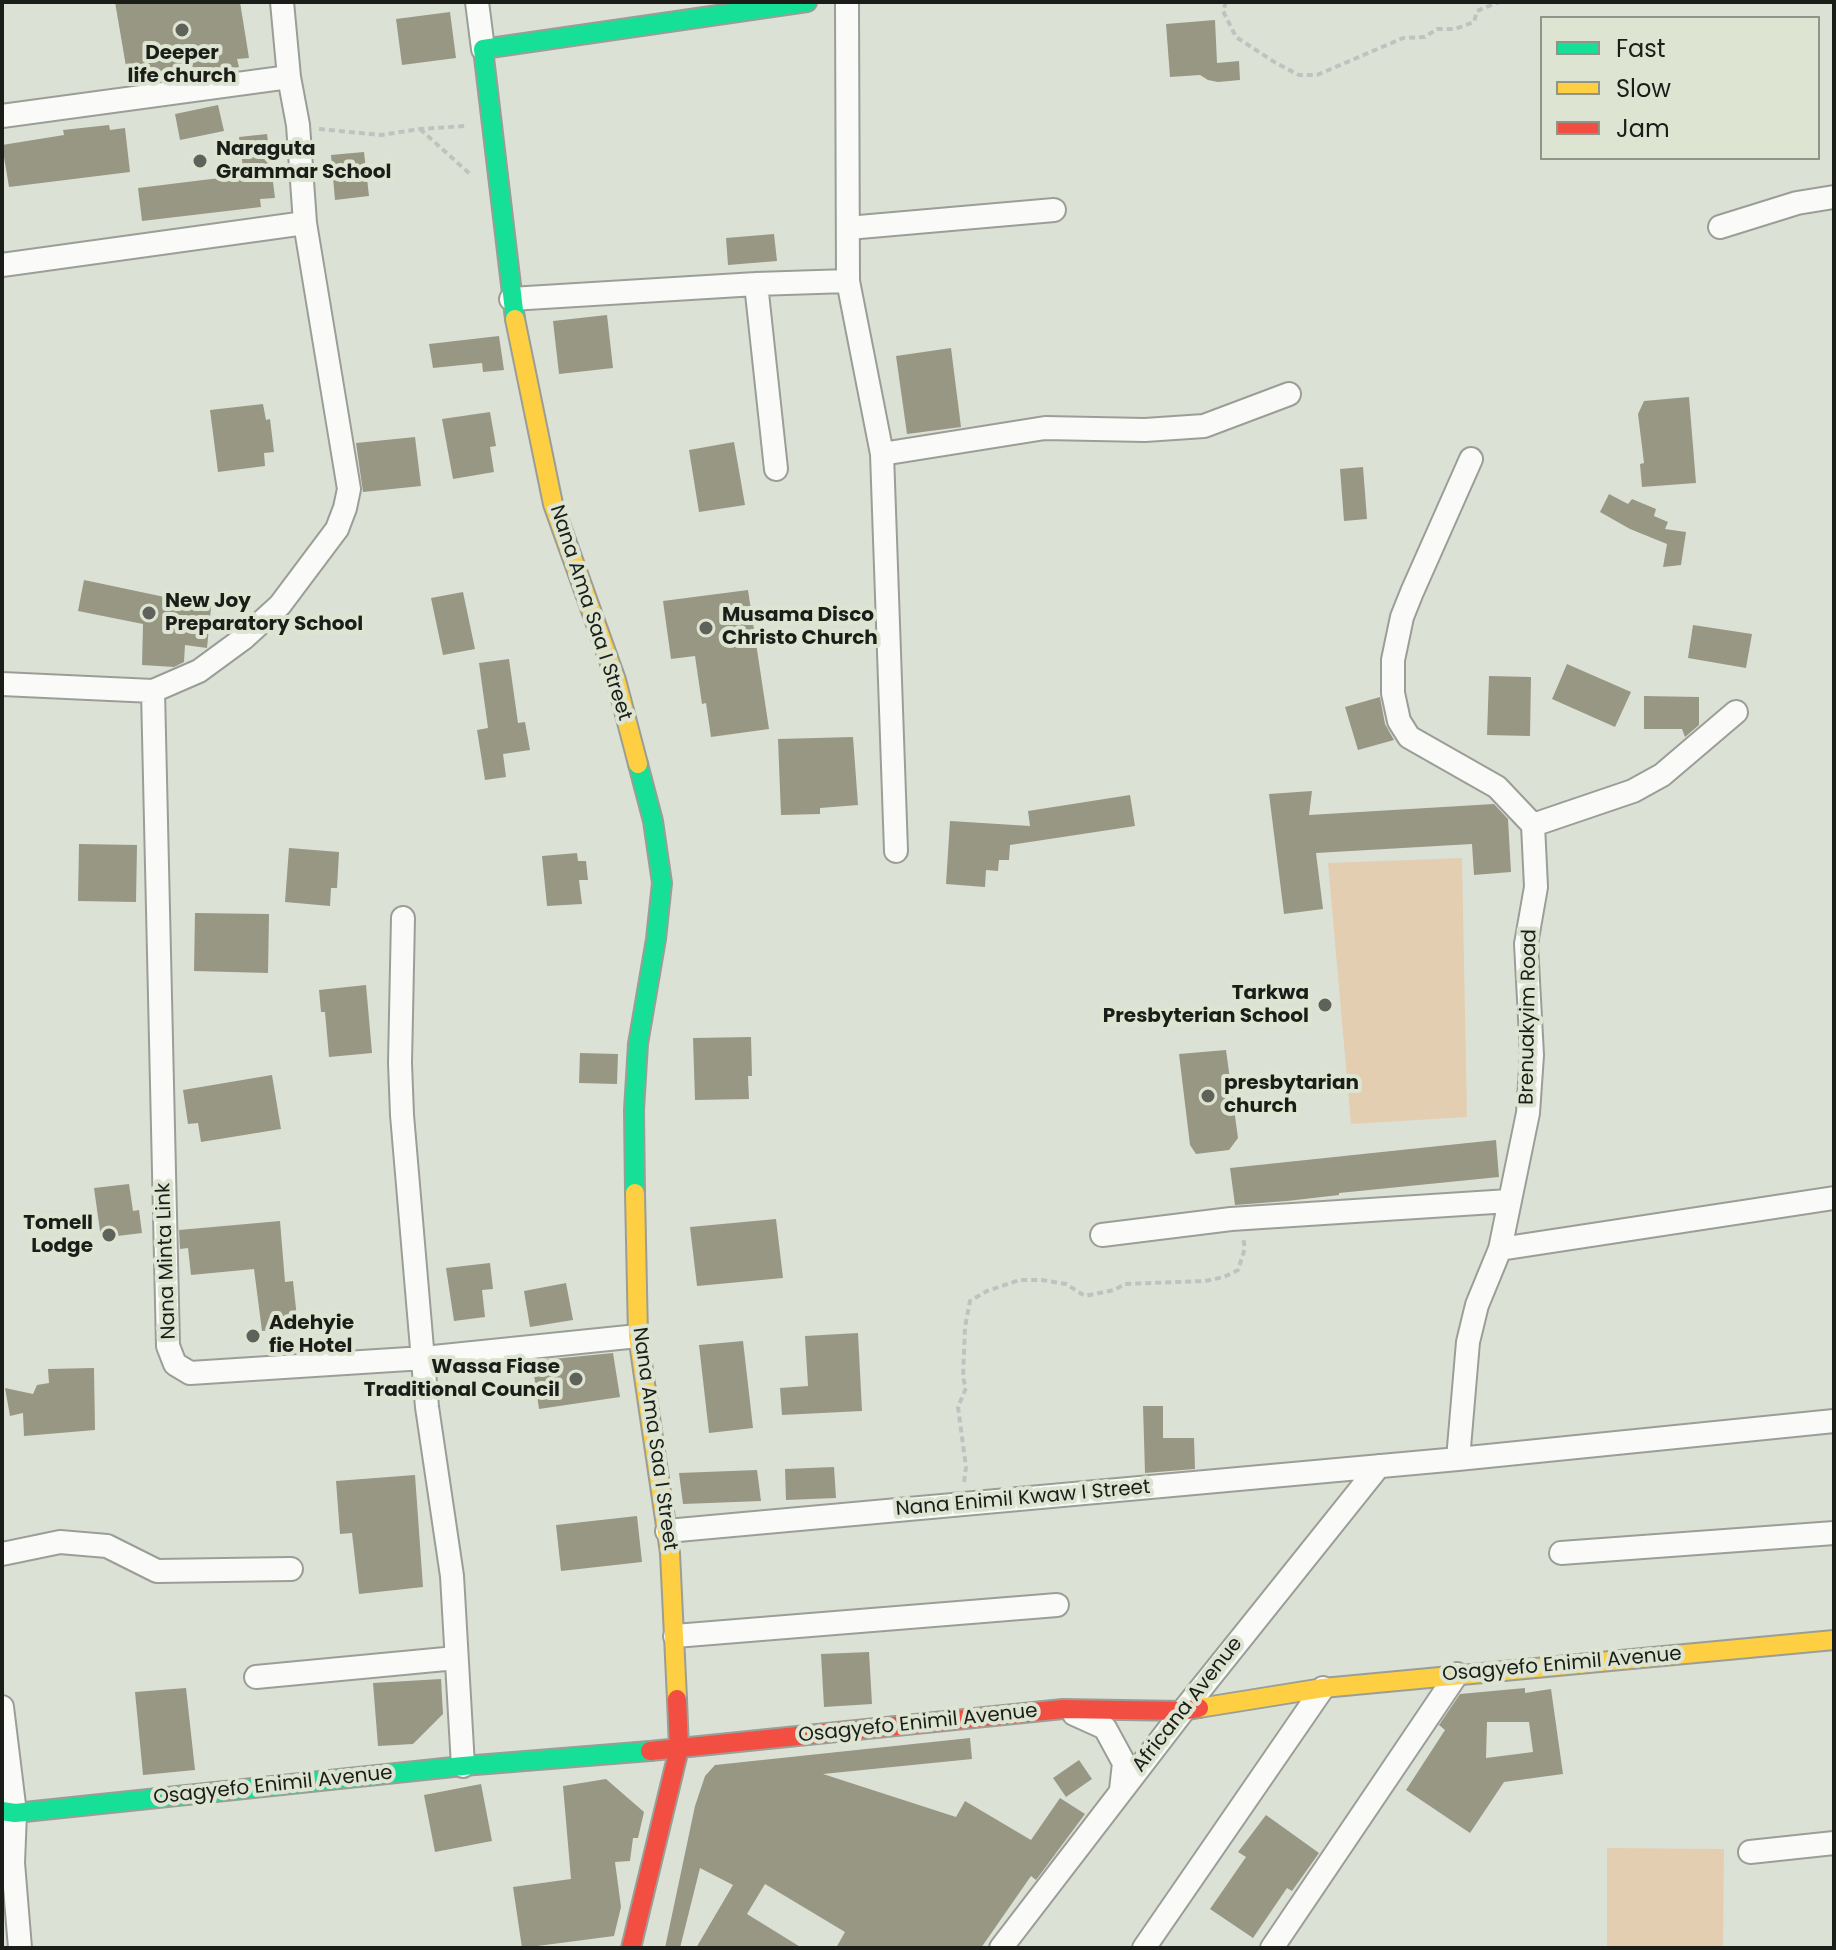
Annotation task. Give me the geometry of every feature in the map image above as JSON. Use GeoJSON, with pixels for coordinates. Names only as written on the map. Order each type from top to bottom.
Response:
{"type":"FeatureCollection","features":[{"type":"Feature","properties":{"kind":"street"},"geometry":{"type":"LineString","coordinates":[[2,684],[153,691],[199,671],[244,638],[280,605],[337,529],[349,489],[305,223],[298,125],[289,77],[282,2]]}},
{"type":"Feature","properties":{"kind":"street","name":"Nana Ama Saa I Street"},"geometry":{"type":"LineString","coordinates":[[477,2],[511,299],[553,504],[616,680],[653,821],[662,883],[638,1044],[634,1110],[638,1336],[667,1531],[679,1749],[631,1948]]}},
{"type":"Feature","properties":{"kind":"street"},"geometry":{"type":"LineString","coordinates":[[483,49],[807,2]]}},
{"type":"Feature","properties":{"kind":"street"},"geometry":{"type":"LineString","coordinates":[[847,2],[848,281],[882,454],[896,851]]}},
{"type":"Feature","properties":{"kind":"street"},"geometry":{"type":"LineString","coordinates":[[2,116],[289,77]]}},
{"type":"Feature","properties":{"kind":"street"},"geometry":{"type":"LineString","coordinates":[[1720,227],[1797,203],[1834,197]]}},
{"type":"Feature","properties":{"kind":"street"},"geometry":{"type":"LineString","coordinates":[[848,228],[1054,210]]}},
{"type":"Feature","properties":{"kind":"street"},"geometry":{"type":"LineString","coordinates":[[2,265],[305,223]]}},
{"type":"Feature","properties":{"kind":"street"},"geometry":{"type":"LineString","coordinates":[[511,299],[848,281]]}},
{"type":"Feature","properties":{"kind":"street"},"geometry":{"type":"LineString","coordinates":[[756,284],[776,469]]}},
{"type":"Feature","properties":{"kind":"street"},"geometry":{"type":"LineString","coordinates":[[882,454],[1045,428],[1145,430],[1204,426],[1289,394]]}},
{"type":"Feature","properties":{"kind":"street"},"geometry":{"type":"LineString","coordinates":[[1471,459],[1402,617],[1393,660],[1393,693],[1399,721],[1409,737],[1497,787],[1533,825],[1633,791],[1662,775],[1736,712]]}},
{"type":"Feature","properties":{"kind":"street","name":"Nana Minta Link"},"geometry":{"type":"LineString","coordinates":[[153,691],[168,1346],[175,1364],[190,1373],[424,1358],[638,1336]]}},
{"type":"Feature","properties":{"kind":"street","name":"Brenuakyim Road"},"geometry":{"type":"LineString","coordinates":[[1458,1459],[1468,1342],[1477,1305],[1500,1249],[1528,1113],[1532,1055],[1526,944],[1536,887],[1533,825]]}},
{"type":"Feature","properties":{"kind":"street"},"geometry":{"type":"LineString","coordinates":[[403,918],[400,1076],[427,1407],[452,1576],[463,1766]]}},
{"type":"Feature","properties":{"kind":"street"},"geometry":{"type":"LineString","coordinates":[[1500,1249],[1834,1198]]}},
{"type":"Feature","properties":{"kind":"street"},"geometry":{"type":"LineString","coordinates":[[1102,1235],[1260,1217],[1509,1201]]}},
{"type":"Feature","properties":{"kind":"street","name":"Nana Enimil Kwaw I Street"},"geometry":{"type":"LineString","coordinates":[[667,1531],[1458,1459],[1834,1421]]}},
{"type":"Feature","properties":{"kind":"street","name":"Africana Avenue"},"geometry":{"type":"LineString","coordinates":[[1001,1948],[1183,1711],[1379,1466]]}},
{"type":"Feature","properties":{"kind":"street"},"geometry":{"type":"LineString","coordinates":[[1561,1553],[1834,1533]]}},
{"type":"Feature","properties":{"kind":"street"},"geometry":{"type":"LineString","coordinates":[[2,1554],[60,1542],[107,1546],[157,1571],[291,1569]]}},
{"type":"Feature","properties":{"kind":"street"},"geometry":{"type":"LineString","coordinates":[[675,1636],[1057,1605]]}},
{"type":"Feature","properties":{"kind":"street","name":"Osagyefo Enimil Avenue"},"geometry":{"type":"LineString","coordinates":[[9,1812],[463,1766],[679,1749],[1063,1709],[1183,1711],[1323,1688],[1834,1640]]}},
{"type":"Feature","properties":{"kind":"street"},"geometry":{"type":"LineString","coordinates":[[256,1677],[456,1658]]}},
{"type":"Feature","properties":{"kind":"street"},"geometry":{"type":"LineString","coordinates":[[1272,1948],[1457,1674]]}},
{"type":"Feature","properties":{"kind":"street"},"geometry":{"type":"LineString","coordinates":[[1144,1948],[1323,1688]]}},
{"type":"Feature","properties":{"kind":"street"},"geometry":{"type":"LineString","coordinates":[[2,1707],[13,1863],[9,1916],[20,1948]]}},
{"type":"Feature","properties":{"kind":"street"},"geometry":{"type":"LineString","coordinates":[[1063,1709],[1105,1728],[1124,1763],[1120,1792]]}},
{"type":"Feature","properties":{"kind":"street"},"geometry":{"type":"LineString","coordinates":[[1750,1852],[1834,1843]]}},
{"type":"Feature","properties":{"kind":"path"},"geometry":{"type":"LineString","coordinates":[[1226,2],[1223,11],[1236,37],[1299,75],[1317,75],[1403,38],[1425,37],[1437,29],[1455,29],[1474,22],[1477,11],[1499,2]]}},
{"type":"Feature","properties":{"kind":"path"},"geometry":{"type":"LineString","coordinates":[[298,125],[335,132],[381,135],[492,124]]}},
{"type":"Feature","properties":{"kind":"path"},"geometry":{"type":"LineString","coordinates":[[420,129],[501,203]]}},
{"type":"Feature","properties":{"kind":"path"},"geometry":{"type":"LineString","coordinates":[[962,1505],[966,1467],[958,1407],[966,1388],[963,1378],[965,1327],[970,1301],[987,1291],[1019,1280],[1066,1284],[1085,1296],[1114,1290],[1125,1284],[1205,1281],[1224,1277],[1238,1270],[1245,1248],[1243,1234],[1260,1217]]}},
{"type":"Feature","properties":{"kind":"shaded area"},"geometry":{"type":"Polygon","coordinates":[[[1462,858],[1467,1117],[1351,1124],[1328,863],[1462,858]]]}},
{"type":"Feature","properties":{"kind":"shaded area"},"geometry":{"type":"Polygon","coordinates":[[[1607,1848],[1724,1849],[1723,1948],[1607,1948],[1607,1848]]]}},
{"type":"Feature","properties":{"kind":"building","name":"Deeper life church"},"geometry":{"type":"Polygon","coordinates":[[[115,2],[240,2],[249,58],[237,59],[239,67],[129,84],[115,2]]]}},
{"type":"Feature","properties":{"kind":"building"},"geometry":{"type":"Polygon","coordinates":[[[450,12],[456,58],[402,65],[396,19],[450,12]]]}},
{"type":"Feature","properties":{"kind":"building"},"geometry":{"type":"Polygon","coordinates":[[[1215,20],[1217,63],[1239,61],[1240,80],[1218,82],[1200,75],[1170,77],[1166,24],[1215,20]]]}},
{"type":"Feature","properties":{"kind":"building"},"geometry":{"type":"Polygon","coordinates":[[[218,105],[224,131],[180,140],[175,114],[218,105]]]}},
{"type":"Feature","properties":{"kind":"building"},"geometry":{"type":"Polygon","coordinates":[[[109,125],[110,130],[125,128],[130,172],[9,187],[2,145],[64,135],[63,130],[109,125]]]}},
{"type":"Feature","properties":{"kind":"building"},"geometry":{"type":"Polygon","coordinates":[[[267,134],[275,198],[260,199],[261,207],[142,221],[138,188],[244,175],[239,137],[267,134]]]}},
{"type":"Feature","properties":{"kind":"building"},"geometry":{"type":"Polygon","coordinates":[[[364,152],[369,196],[335,200],[331,155],[364,152]]]}},
{"type":"Feature","properties":{"kind":"building"},"geometry":{"type":"Polygon","coordinates":[[[774,234],[777,261],[728,265],[726,238],[774,234]]]}},
{"type":"Feature","properties":{"kind":"building"},"geometry":{"type":"Polygon","coordinates":[[[607,315],[613,368],[559,374],[553,321],[607,315]]]}},
{"type":"Feature","properties":{"kind":"building"},"geometry":{"type":"Polygon","coordinates":[[[499,336],[504,370],[483,372],[482,363],[433,368],[429,344],[499,336]]]}},
{"type":"Feature","properties":{"kind":"building"},"geometry":{"type":"Polygon","coordinates":[[[951,348],[961,427],[907,434],[896,356],[951,348]]]}},
{"type":"Feature","properties":{"kind":"building"},"geometry":{"type":"Polygon","coordinates":[[[1689,397],[1696,483],[1642,487],[1640,464],[1644,463],[1638,414],[1644,401],[1689,397]]]}},
{"type":"Feature","properties":{"kind":"building"},"geometry":{"type":"Polygon","coordinates":[[[263,404],[266,420],[270,419],[274,452],[264,453],[265,466],[218,472],[210,410],[263,404]]]}},
{"type":"Feature","properties":{"kind":"building"},"geometry":{"type":"Polygon","coordinates":[[[490,412],[496,446],[490,447],[494,472],[453,479],[442,419],[490,412]]]}},
{"type":"Feature","properties":{"kind":"building"},"geometry":{"type":"Polygon","coordinates":[[[415,437],[421,486],[363,492],[356,443],[415,437]]]}},
{"type":"Feature","properties":{"kind":"building"},"geometry":{"type":"Polygon","coordinates":[[[734,442],[745,505],[699,512],[689,450],[734,442]]]}},
{"type":"Feature","properties":{"kind":"building"},"geometry":{"type":"Polygon","coordinates":[[[1363,467],[1367,519],[1344,521],[1340,469],[1363,467]]]}},
{"type":"Feature","properties":{"kind":"building"},"geometry":{"type":"Polygon","coordinates":[[[1609,494],[1628,504],[1632,499],[1656,509],[1654,516],[1668,522],[1665,529],[1686,532],[1681,565],[1663,567],[1667,544],[1630,529],[1600,512],[1609,494]]]}},
{"type":"Feature","properties":{"kind":"building"},"geometry":{"type":"Polygon","coordinates":[[[84,580],[174,599],[175,594],[212,598],[207,648],[185,645],[184,662],[174,667],[142,665],[143,624],[78,611],[84,580]]]}},
{"type":"Feature","properties":{"kind":"building"},"geometry":{"type":"Polygon","coordinates":[[[748,590],[769,729],[711,737],[706,703],[702,704],[695,656],[671,659],[663,601],[748,590]]]}},
{"type":"Feature","properties":{"kind":"building"},"geometry":{"type":"Polygon","coordinates":[[[463,592],[475,649],[443,655],[431,598],[463,592]]]}},
{"type":"Feature","properties":{"kind":"building"},"geometry":{"type":"Polygon","coordinates":[[[1693,625],[1752,634],[1746,668],[1688,658],[1693,625]]]}},
{"type":"Feature","properties":{"kind":"building"},"geometry":{"type":"Polygon","coordinates":[[[509,659],[518,723],[525,722],[530,750],[503,754],[506,777],[485,780],[477,730],[488,728],[479,663],[509,659]]]}},
{"type":"Feature","properties":{"kind":"building"},"geometry":{"type":"Polygon","coordinates":[[[1567,664],[1631,692],[1615,727],[1552,699],[1567,664]]]}},
{"type":"Feature","properties":{"kind":"building"},"geometry":{"type":"Polygon","coordinates":[[[1489,676],[1531,677],[1530,736],[1487,735],[1489,676]]]}},
{"type":"Feature","properties":{"kind":"building"},"geometry":{"type":"Polygon","coordinates":[[[1644,696],[1699,697],[1699,725],[1685,737],[1682,729],[1644,729],[1644,696]]]}},
{"type":"Feature","properties":{"kind":"building"},"geometry":{"type":"Polygon","coordinates":[[[1380,697],[1385,724],[1394,740],[1358,750],[1345,707],[1380,697]]]}},
{"type":"Feature","properties":{"kind":"building"},"geometry":{"type":"Polygon","coordinates":[[[853,737],[858,805],[820,808],[820,814],[781,815],[778,739],[853,737]]]}},
{"type":"Feature","properties":{"kind":"building"},"geometry":{"type":"Polygon","coordinates":[[[1312,791],[1309,815],[1494,804],[1508,819],[1511,872],[1474,875],[1472,844],[1316,853],[1323,909],[1284,914],[1269,794],[1312,791]]]}},
{"type":"Feature","properties":{"kind":"building"},"geometry":{"type":"Polygon","coordinates":[[[1130,795],[1135,826],[1010,845],[1009,860],[999,860],[998,871],[986,870],[985,887],[946,884],[950,821],[1030,826],[1028,811],[1130,795]]]}},
{"type":"Feature","properties":{"kind":"building"},"geometry":{"type":"Polygon","coordinates":[[[79,844],[137,845],[136,902],[78,901],[79,844]]]}},
{"type":"Feature","properties":{"kind":"building"},"geometry":{"type":"Polygon","coordinates":[[[289,848],[339,852],[337,888],[331,888],[330,906],[285,902],[289,848]]]}},
{"type":"Feature","properties":{"kind":"building"},"geometry":{"type":"Polygon","coordinates":[[[577,853],[578,861],[586,861],[588,880],[579,880],[582,904],[547,906],[542,856],[577,853]]]}},
{"type":"Feature","properties":{"kind":"building"},"geometry":{"type":"Polygon","coordinates":[[[195,913],[269,914],[268,973],[194,971],[195,913]]]}},
{"type":"Feature","properties":{"kind":"building"},"geometry":{"type":"Polygon","coordinates":[[[366,985],[372,1053],[329,1057],[325,1012],[321,1012],[319,990],[366,985]]]}},
{"type":"Feature","properties":{"kind":"building"},"geometry":{"type":"Polygon","coordinates":[[[751,1037],[749,1099],[695,1100],[693,1038],[751,1037]]]}},
{"type":"Feature","properties":{"kind":"building","name":"presbytarian church"},"geometry":{"type":"Polygon","coordinates":[[[1226,1050],[1238,1138],[1229,1150],[1196,1154],[1190,1145],[1179,1054],[1226,1050]]]}},
{"type":"Feature","properties":{"kind":"building"},"geometry":{"type":"Polygon","coordinates":[[[580,1053],[618,1054],[617,1084],[579,1083],[580,1053]]]}},
{"type":"Feature","properties":{"kind":"building"},"geometry":{"type":"Polygon","coordinates":[[[272,1075],[281,1129],[201,1142],[198,1123],[188,1124],[183,1090],[272,1075]]]}},
{"type":"Feature","properties":{"kind":"building"},"geometry":{"type":"Polygon","coordinates":[[[1496,1140],[1499,1177],[1235,1205],[1230,1168],[1496,1140]]]}},
{"type":"Feature","properties":{"kind":"building"},"geometry":{"type":"Polygon","coordinates":[[[129,1184],[133,1211],[139,1210],[142,1233],[101,1238],[94,1188],[129,1184]]]}},
{"type":"Feature","properties":{"kind":"building"},"geometry":{"type":"Polygon","coordinates":[[[776,1219],[783,1278],[697,1286],[690,1227],[776,1219]]]}},
{"type":"Feature","properties":{"kind":"building"},"geometry":{"type":"Polygon","coordinates":[[[280,1221],[285,1282],[293,1281],[298,1327],[262,1331],[254,1269],[191,1275],[188,1248],[180,1249],[179,1230],[280,1221]]]}},
{"type":"Feature","properties":{"kind":"building"},"geometry":{"type":"Polygon","coordinates":[[[490,1263],[493,1289],[482,1290],[485,1317],[454,1321],[446,1268],[490,1263]]]}},
{"type":"Feature","properties":{"kind":"building"},"geometry":{"type":"Polygon","coordinates":[[[566,1283],[573,1320],[530,1327],[524,1291],[566,1283]]]}},
{"type":"Feature","properties":{"kind":"building"},"geometry":{"type":"Polygon","coordinates":[[[858,1333],[862,1411],[782,1415],[780,1388],[808,1386],[805,1336],[858,1333]]]}},
{"type":"Feature","properties":{"kind":"building"},"geometry":{"type":"Polygon","coordinates":[[[743,1341],[753,1428],[709,1433],[699,1345],[743,1341]]]}},
{"type":"Feature","properties":{"kind":"building","name":"Wassa Fiase Traditional Council"},"geometry":{"type":"Polygon","coordinates":[[[613,1353],[620,1397],[539,1409],[532,1361],[613,1353]]]}},
{"type":"Feature","properties":{"kind":"building"},"geometry":{"type":"Polygon","coordinates":[[[94,1368],[95,1430],[24,1436],[23,1413],[10,1416],[5,1388],[33,1394],[37,1385],[49,1383],[48,1369],[94,1368]]]}},
{"type":"Feature","properties":{"kind":"building"},"geometry":{"type":"Polygon","coordinates":[[[1143,1406],[1163,1406],[1163,1438],[1194,1438],[1195,1469],[1145,1473],[1143,1406]]]}},
{"type":"Feature","properties":{"kind":"building"},"geometry":{"type":"Polygon","coordinates":[[[834,1467],[836,1498],[786,1500],[785,1469],[834,1467]]]}},
{"type":"Feature","properties":{"kind":"building"},"geometry":{"type":"Polygon","coordinates":[[[757,1470],[761,1501],[683,1504],[679,1473],[757,1470]]]}},
{"type":"Feature","properties":{"kind":"building"},"geometry":{"type":"Polygon","coordinates":[[[415,1475],[423,1587],[359,1594],[352,1533],[340,1534],[336,1481],[415,1475]]]}},
{"type":"Feature","properties":{"kind":"building"},"geometry":{"type":"Polygon","coordinates":[[[637,1516],[642,1562],[561,1571],[556,1525],[637,1516]]]}},
{"type":"Feature","properties":{"kind":"building"},"geometry":{"type":"Polygon","coordinates":[[[869,1652],[872,1704],[824,1707],[821,1654],[869,1652]]]}},
{"type":"Feature","properties":{"kind":"building"},"geometry":{"type":"Polygon","coordinates":[[[441,1679],[443,1714],[413,1744],[378,1746],[373,1683],[441,1679]]]}},
{"type":"Feature","properties":{"kind":"building"},"geometry":{"type":"Polygon","coordinates":[[[186,1688],[195,1770],[143,1775],[135,1692],[186,1688]]]}},
{"type":"Feature","properties":{"kind":"building"},"geometry":{"type":"Polygon","coordinates":[[[1525,1688],[1525,1693],[1551,1689],[1563,1774],[1504,1782],[1470,1833],[1406,1790],[1445,1730],[1439,1725],[1460,1694],[1525,1688]],[[1487,1722],[1486,1758],[1533,1752],[1529,1722],[1487,1722]]]}},
{"type":"Feature","properties":{"kind":"building"},"geometry":{"type":"Polygon","coordinates":[[[970,1738],[972,1759],[823,1774],[956,1817],[965,1801],[1031,1840],[1060,1798],[1085,1814],[1036,1880],[1031,1876],[981,1948],[836,1948],[845,1932],[765,1884],[747,1914],[802,1948],[696,1948],[733,1885],[700,1868],[680,1948],[665,1948],[695,1806],[705,1776],[715,1765],[970,1738]]]}},
{"type":"Feature","properties":{"kind":"building"},"geometry":{"type":"Polygon","coordinates":[[[1079,1760],[1092,1779],[1066,1797],[1053,1778],[1079,1760]]]}},
{"type":"Feature","properties":{"kind":"building"},"geometry":{"type":"Polygon","coordinates":[[[606,1779],[644,1812],[638,1838],[633,1838],[630,1861],[615,1862],[621,1907],[614,1936],[522,1948],[513,1887],[571,1879],[563,1786],[606,1779]]]}},
{"type":"Feature","properties":{"kind":"building"},"geometry":{"type":"Polygon","coordinates":[[[481,1784],[492,1841],[435,1852],[424,1795],[481,1784]]]}},
{"type":"Feature","properties":{"kind":"building"},"geometry":{"type":"Polygon","coordinates":[[[1266,1815],[1319,1853],[1292,1891],[1287,1888],[1253,1938],[1210,1909],[1246,1857],[1238,1852],[1266,1815]]]}},
{"type":"Feature","properties":{"kind":"traffic: fast"},"geometry":{"type":"LineString","coordinates":[[515,319],[483,49],[807,2]]}},
{"type":"Feature","properties":{"kind":"traffic: fast"},"geometry":{"type":"LineString","coordinates":[[635,1193],[634,1110],[638,1044],[662,883],[653,821],[638,764]]}},
{"type":"Feature","properties":{"kind":"traffic: fast"},"geometry":{"type":"LineString","coordinates":[[2,1811],[15,1813],[463,1766],[650,1751]]}},
{"type":"Feature","properties":{"kind":"traffic: slow"},"geometry":{"type":"LineString","coordinates":[[515,319],[553,504],[616,680],[638,764]]}},
{"type":"Feature","properties":{"kind":"traffic: slow"},"geometry":{"type":"LineString","coordinates":[[635,1193],[638,1336],[670,1553],[677,1699]]}},
{"type":"Feature","properties":{"kind":"traffic: slow"},"geometry":{"type":"LineString","coordinates":[[1199,1708],[1323,1688],[1834,1640]]}},
{"type":"Feature","properties":{"kind":"traffic: jam"},"geometry":{"type":"LineString","coordinates":[[631,1948],[679,1749],[677,1699]]}},
{"type":"Feature","properties":{"kind":"traffic: jam"},"geometry":{"type":"LineString","coordinates":[[650,1751],[1063,1709],[1183,1711],[1199,1708]]}},
{"type":"Feature","properties":{"kind":"place","name":"Deeper life church"},"geometry":{"type":"Point","coordinates":[182,30]}},
{"type":"Feature","properties":{"kind":"place","name":"Naraguta Grammar School"},"geometry":{"type":"Point","coordinates":[200,161]}},
{"type":"Feature","properties":{"kind":"place","name":"New Joy Preparatory School"},"geometry":{"type":"Point","coordinates":[149,613]}},
{"type":"Feature","properties":{"kind":"place","name":"Musama Disco Christo Church"},"geometry":{"type":"Point","coordinates":[706,628]}},
{"type":"Feature","properties":{"kind":"place","name":"Tarkwa Presbyterian School"},"geometry":{"type":"Point","coordinates":[1325,1005]}},
{"type":"Feature","properties":{"kind":"place","name":"presbytarian church"},"geometry":{"type":"Point","coordinates":[1208,1096]}},
{"type":"Feature","properties":{"kind":"place","name":"Tomell Lodge"},"geometry":{"type":"Point","coordinates":[109,1235]}},
{"type":"Feature","properties":{"kind":"place","name":"Adehyie fie Hotel"},"geometry":{"type":"Point","coordinates":[253,1336]}},
{"type":"Feature","properties":{"kind":"place","name":"Wassa Fiase Traditional Council"},"geometry":{"type":"Point","coordinates":[576,1379]}}]}
